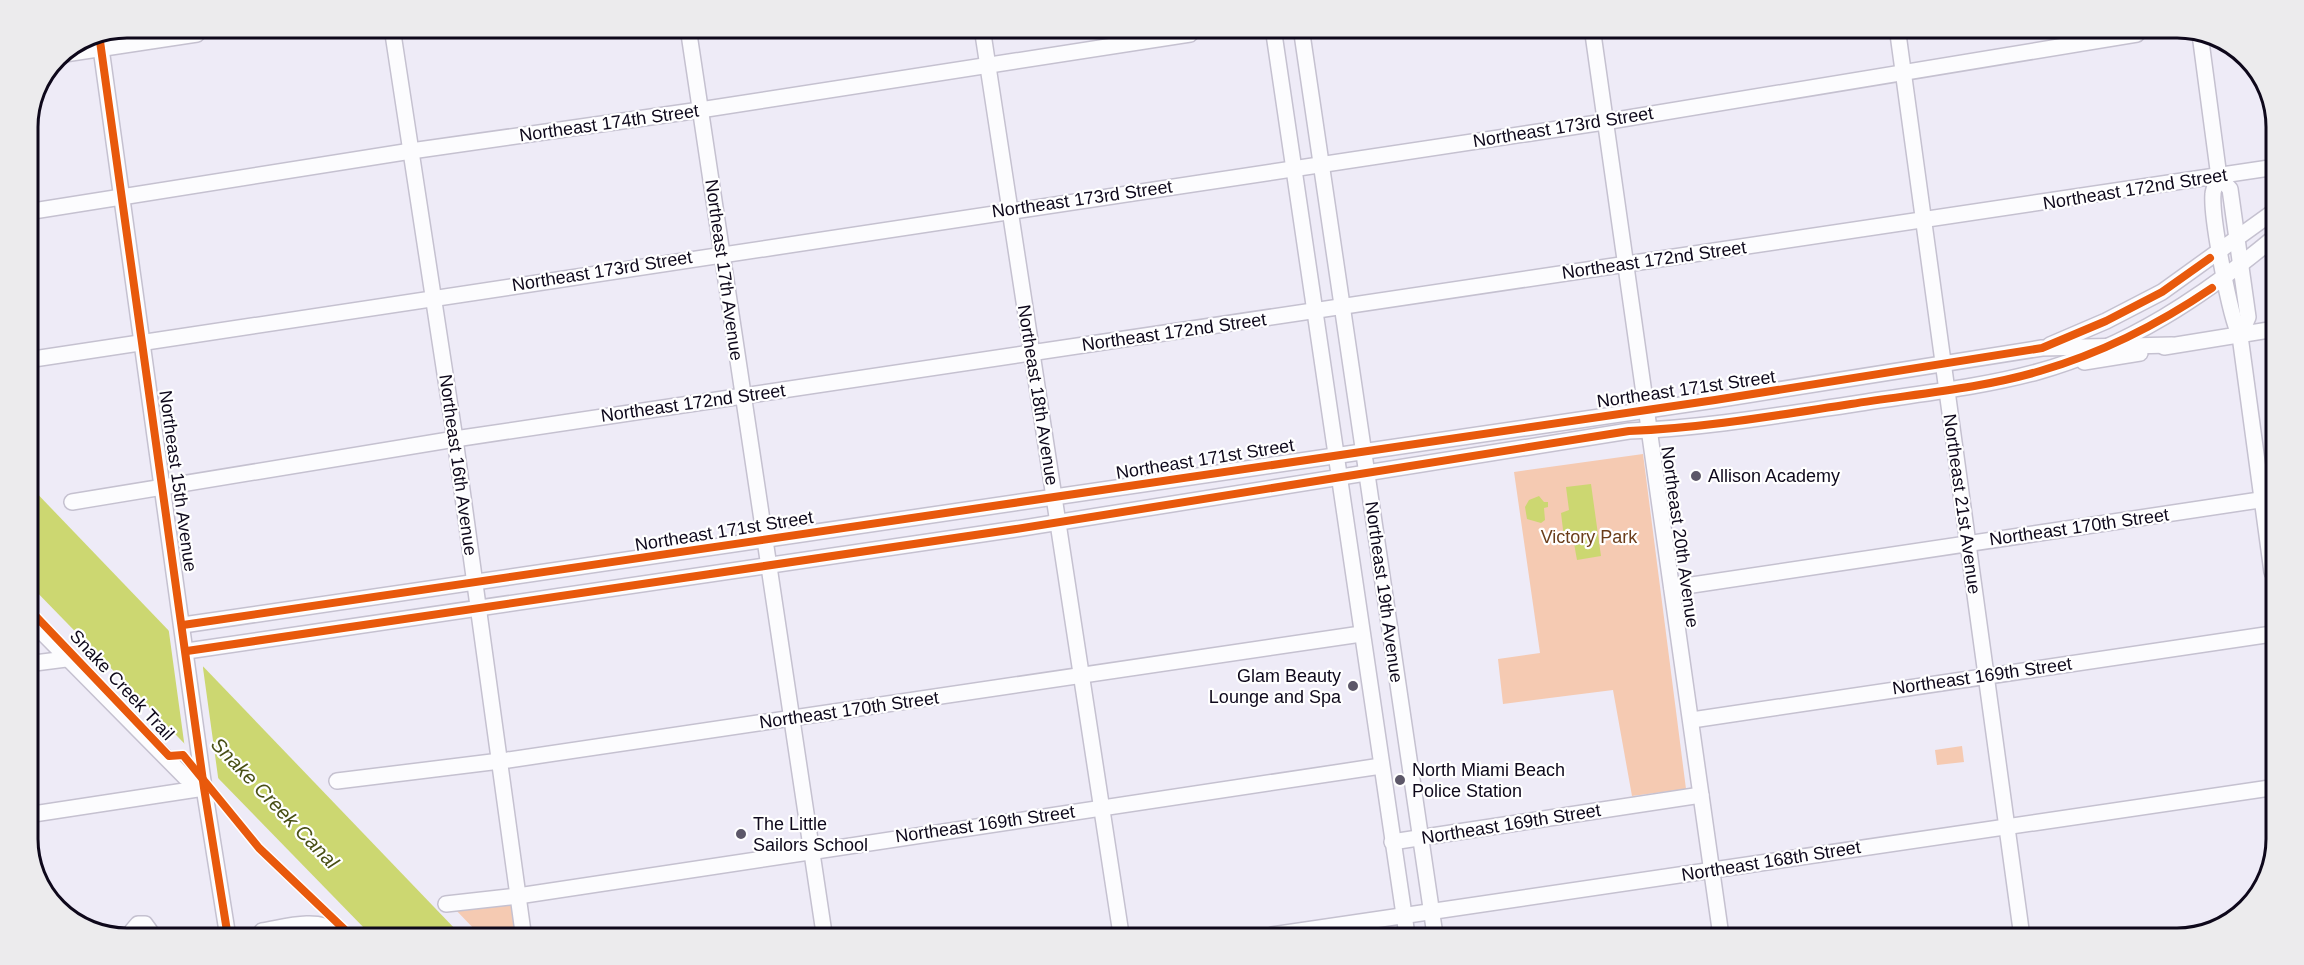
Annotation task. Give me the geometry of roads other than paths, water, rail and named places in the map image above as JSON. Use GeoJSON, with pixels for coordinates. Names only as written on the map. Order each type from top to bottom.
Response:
{"type":"FeatureCollection","features":[{"type":"Feature","properties":{"kind":"street"},"geometry":{"type":"LineString","coordinates":[[100,42],[148,38]]}},
{"type":"Feature","properties":{"kind":"street","name":"Northeast 16th Avenue"},"geometry":{"type":"LineString","coordinates":[[394,38],[455,439],[522,928]]}},
{"type":"Feature","properties":{"kind":"street","name":"Northeast 17th Avenue"},"geometry":{"type":"LineString","coordinates":[[689,38],[823,928]]}},
{"type":"Feature","properties":{"kind":"street","name":"Northeast 18th Avenue"},"geometry":{"type":"LineString","coordinates":[[983,38],[1008,210],[1083,677],[1120,928]]}},
{"type":"Feature","properties":{"kind":"street","name":"Northeast 174th Street"},"geometry":{"type":"LineString","coordinates":[[38,210],[411,151],[700,110],[1165,38]]}},
{"type":"Feature","properties":{"kind":"street","name":"Northeast 19th Avenue"},"geometry":{"type":"LineString","coordinates":[[1275,38],[1406,928]]}},
{"type":"Feature","properties":{"kind":"street","name":"Northeast 19th Avenue"},"geometry":{"type":"LineString","coordinates":[[1303,38],[1434,928]]}},
{"type":"Feature","properties":{"kind":"street","name":"Northeast 20th Avenue"},"geometry":{"type":"LineString","coordinates":[[1594,38],[1720,928]]}},
{"type":"Feature","properties":{"kind":"street","name":"Northeast 21st Avenue"},"geometry":{"type":"LineString","coordinates":[[1898,38],[2021,928]]}},
{"type":"Feature","properties":{"kind":"street","name":"Northeast 173rd Street"},"geometry":{"type":"LineString","coordinates":[[38,358],[722,253],[1604,122],[2114,38]]}},
{"type":"Feature","properties":{"kind":"street"},"geometry":{"type":"LineString","coordinates":[[2201,41],[2219,177],[2213,194],[2220,251],[2233,324],[2240,336],[2266,487]]}},
{"type":"Feature","properties":{"kind":"street","name":"Northeast 15th Avenue"},"geometry":{"type":"LineString","coordinates":[[100,42],[183,626],[189,648],[203,782],[227,928]]}},
{"type":"Feature","properties":{"kind":"street","name":"Northeast 172nd Street"},"geometry":{"type":"LineString","coordinates":[[72,502],[455,439],[2266,169]]}},
{"type":"Feature","properties":{"kind":"street"},"geometry":{"type":"LineString","coordinates":[[2219,177],[2230,189],[2239,267],[2248,317],[2240,336]]}},
{"type":"Feature","properties":{"kind":"street"},"geometry":{"type":"LineString","coordinates":[[2188,181],[2213,194]]}},
{"type":"Feature","properties":{"kind":"street","name":"Northeast 171st Street"},"geometry":{"type":"LineString","coordinates":[[2042,348],[2106,321],[2162,292],[2266,217]]}},
{"type":"Feature","properties":{"kind":"street","name":"Northeast 171st Street"},"geometry":{"type":"LineString","coordinates":[[2060,365],[2108,346],[2167,317],[2225,279],[2266,244]]}},
{"type":"Feature","properties":{"kind":"street"},"geometry":{"type":"LineString","coordinates":[[2162,292],[2167,317]]}},
{"type":"Feature","properties":{"kind":"street","name":"Northeast 171st Street"},"geometry":{"type":"LineString","coordinates":[[189,648],[225,646],[767,567],[1366,472],[1947,389],[1999,381],[2060,365],[2266,331]]}},
{"type":"Feature","properties":{"kind":"street","name":"Northeast 171st Street"},"geometry":{"type":"LineString","coordinates":[[183,626],[1647,410],[2042,348],[2172,345]]}},
{"type":"Feature","properties":{"kind":"street"},"geometry":{"type":"LineString","coordinates":[[1240,470],[1244,492]]}},
{"type":"Feature","properties":{"kind":"street"},"geometry":{"type":"LineString","coordinates":[[1125,487],[1129,511]]}},
{"type":"Feature","properties":{"kind":"street","name":"Northeast 170th Street"},"geometry":{"type":"LineString","coordinates":[[1672,588],[2266,499]]}},
{"type":"Feature","properties":{"kind":"street"},"geometry":{"type":"LineString","coordinates":[[1346,522],[1372,518]]}},
{"type":"Feature","properties":{"kind":"street"},"geometry":{"type":"LineString","coordinates":[[221,621],[216,627],[216,635],[225,646]]}},
{"type":"Feature","properties":{"kind":"street"},"geometry":{"type":"LineString","coordinates":[[38,630],[185,777],[203,782]]}},
{"type":"Feature","properties":{"kind":"street","name":"Northeast 170th Street"},"geometry":{"type":"LineString","coordinates":[[337,781],[498,761],[1083,677],[1361,634]]}},
{"type":"Feature","properties":{"kind":"street","name":"Northeast 169th Street"},"geometry":{"type":"LineString","coordinates":[[1692,720],[2266,635]]}},
{"type":"Feature","properties":{"kind":"street"},"geometry":{"type":"LineString","coordinates":[[38,663],[66,659]]}},
{"type":"Feature","properties":{"kind":"street"},"geometry":{"type":"LineString","coordinates":[[1370,692],[1398,688]]}},
{"type":"Feature","properties":{"kind":"street","name":"Northeast 169th Street"},"geometry":{"type":"LineString","coordinates":[[446,904],[518,896],[810,850],[1381,766]]}},
{"type":"Feature","properties":{"kind":"street"},"geometry":{"type":"LineString","coordinates":[[38,813],[203,782]]}},
{"type":"Feature","properties":{"kind":"street","name":"Northeast 168th Street"},"geometry":{"type":"LineString","coordinates":[[1318,928],[2266,789]]}},
{"type":"Feature","properties":{"kind":"street","name":"Northeast 169th Street"},"geometry":{"type":"LineString","coordinates":[[1392,842],[1701,795]]}},
{"type":"Feature","properties":{"kind":"street"},"geometry":{"type":"LineString","coordinates":[[135,928],[138,924],[145,924],[148,928]]}},
{"type":"Feature","properties":{"kind":"water"},"geometry":{"type":"Polygon","coordinates":[[[1591,484],[1601,556],[1577,560],[1573,538],[1564,538],[1561,513],[1569,510],[1566,487],[1591,484]]]}},
{"type":"Feature","properties":{"kind":"water","name":"Snake Creek Canal"},"geometry":{"type":"Polygon","coordinates":[[[38,494],[454,928],[364,928],[38,593],[38,494]]]}},
{"type":"Feature","properties":{"kind":"water"},"geometry":{"type":"Polygon","coordinates":[[[1539,496],[1544,502],[1548,502],[1548,507],[1544,508],[1545,520],[1541,523],[1527,519],[1525,507],[1529,500],[1539,496]]]}},
{"type":"Feature","properties":{"kind":"place","name":"Allison Academy"},"geometry":{"type":"Point","coordinates":[1696,476]}},
{"type":"Feature","properties":{"kind":"place","name":"Glam Beauty Lounge and Spa"},"geometry":{"type":"Point","coordinates":[1353,686]}},
{"type":"Feature","properties":{"kind":"place","name":"North Miami Beach Police Station"},"geometry":{"type":"Point","coordinates":[1400,780]}},
{"type":"Feature","properties":{"kind":"place","name":"The Little Sailors School"},"geometry":{"type":"Point","coordinates":[741,834]}},
{"type":"Feature","properties":{"kind":"park label","name":"Victory Park"},"geometry":{"type":"Point","coordinates":[1589,537]}}]}
